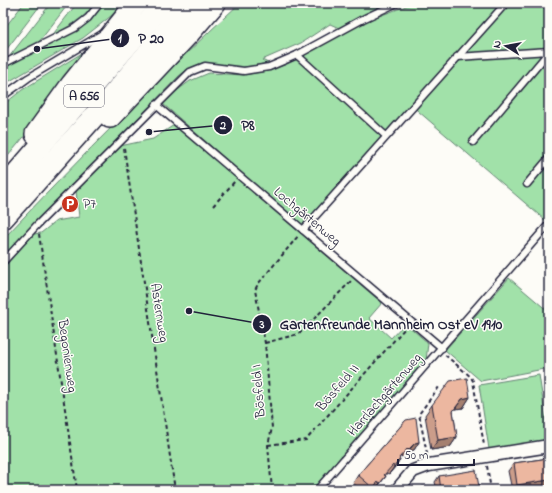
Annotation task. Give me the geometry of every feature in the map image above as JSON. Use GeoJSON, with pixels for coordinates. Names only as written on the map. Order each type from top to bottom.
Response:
{"type":"FeatureCollection","features":[{"type":"Feature","properties":{"kind":"highway"},"geometry":{"type":"LineString","coordinates":[[3,175],[136,3]]}},
{"type":"Feature","properties":{"kind":"highway","name":"A 656"},"geometry":{"type":"LineString","coordinates":[[3,188],[164,3]]}},
{"type":"Feature","properties":{"kind":"highway","name":"A 656"},"geometry":{"type":"LineString","coordinates":[[3,218],[54,162],[190,3]]}},
{"type":"Feature","properties":{"kind":"highway"},"geometry":{"type":"LineString","coordinates":[[54,162],[75,151],[135,91],[215,3]]}},
{"type":"Feature","properties":{"kind":"highway"},"geometry":{"type":"LineString","coordinates":[[190,32],[226,3]]}},
{"type":"Feature","properties":{"kind":"street"},"geometry":{"type":"LineString","coordinates":[[397,490],[413,471],[428,465],[549,446]]}},
{"type":"Feature","properties":{"kind":"lane"},"geometry":{"type":"LineString","coordinates":[[3,64],[75,28],[88,18],[100,3]]}},
{"type":"Feature","properties":{"kind":"lane"},"geometry":{"type":"LineString","coordinates":[[3,262],[37,225],[190,72],[205,66],[244,71],[269,67],[297,55],[363,19],[397,3]]}},
{"type":"Feature","properties":{"kind":"lane"},"geometry":{"type":"LineString","coordinates":[[303,230],[506,3]]}},
{"type":"Feature","properties":{"kind":"lane"},"geometry":{"type":"LineString","coordinates":[[3,96],[28,78],[119,24]]}},
{"type":"Feature","properties":{"kind":"lane"},"geometry":{"type":"LineString","coordinates":[[457,58],[549,52]]}},
{"type":"Feature","properties":{"kind":"lane"},"geometry":{"type":"LineString","coordinates":[[474,142],[549,52]]}},
{"type":"Feature","properties":{"kind":"lane"},"geometry":{"type":"LineString","coordinates":[[297,55],[386,136]]}},
{"type":"Feature","properties":{"kind":"lane","name":"Lochgärtenweg"},"geometry":{"type":"LineString","coordinates":[[156,105],[442,348]]}},
{"type":"Feature","properties":{"kind":"lane"},"geometry":{"type":"LineString","coordinates":[[527,184],[549,158]]}},
{"type":"Feature","properties":{"kind":"lane","name":"Harrlachgärtenweg"},"geometry":{"type":"LineString","coordinates":[[317,490],[549,224]]}},
{"type":"Feature","properties":{"kind":"path","name":"Asternweg"},"geometry":{"type":"LineString","coordinates":[[122,139],[175,490]]}},
{"type":"Feature","properties":{"kind":"path"},"geometry":{"type":"LineString","coordinates":[[213,206],[240,176]]}},
{"type":"Feature","properties":{"kind":"path","name":"Begonienweg"},"geometry":{"type":"LineString","coordinates":[[37,225],[77,490]]}},
{"type":"Feature","properties":{"kind":"path","name":"Bösfeld I"},"geometry":{"type":"LineString","coordinates":[[272,490],[268,445],[272,428],[265,343],[255,290],[258,284],[303,230]]}},
{"type":"Feature","properties":{"kind":"path"},"geometry":{"type":"LineString","coordinates":[[265,343],[298,334],[308,326],[356,275]]}},
{"type":"Feature","properties":{"kind":"path","name":"Bösfeld II"},"geometry":{"type":"LineString","coordinates":[[268,445],[306,440],[410,321]]}},
{"type":"Feature","properties":{"kind":"path"},"geometry":{"type":"LineString","coordinates":[[442,348],[445,355],[471,377],[473,381],[491,490]]}},
{"type":"Feature","properties":{"kind":"path"},"geometry":{"type":"LineString","coordinates":[[428,465],[419,414],[439,387]]}},
{"type":"Feature","properties":{"kind":"green space"},"geometry":{"type":"Polygon","coordinates":[[[24,3],[42,3],[3,54],[3,30],[24,3]]]}},
{"type":"Feature","properties":{"kind":"green space"},"geometry":{"type":"Polygon","coordinates":[[[51,3],[69,3],[39,42],[9,57],[51,3]]]}},
{"type":"Feature","properties":{"kind":"green space"},"geometry":{"type":"Polygon","coordinates":[[[77,3],[97,3],[81,18],[51,37],[77,3]]]}},
{"type":"Feature","properties":{"kind":"green space"},"geometry":{"type":"Polygon","coordinates":[[[102,3],[123,3],[111,16],[83,38],[3,85],[3,67],[76,31],[88,21],[102,3]]]}},
{"type":"Feature","properties":{"kind":"green space"},"geometry":{"type":"Polygon","coordinates":[[[240,3],[387,3],[339,28],[330,24],[301,43],[262,60],[268,63],[240,67],[206,64],[194,66],[187,70],[179,76],[3,257],[3,239],[121,118],[240,3]]]}},
{"type":"Feature","properties":{"kind":"green space"},"geometry":{"type":"Polygon","coordinates":[[[414,3],[511,3],[530,6],[549,5],[549,217],[546,221],[411,105],[302,226],[163,104],[171,95],[190,81],[209,73],[243,75],[267,71],[287,64],[363,22],[414,3]]]}},
{"type":"Feature","properties":{"kind":"green space"},"geometry":{"type":"Polygon","coordinates":[[[87,50],[28,132],[3,162],[3,105],[22,90],[87,50]]]}},
{"type":"Feature","properties":{"kind":"green space"},"geometry":{"type":"Polygon","coordinates":[[[174,125],[382,303],[369,318],[391,338],[405,323],[428,343],[426,361],[314,490],[3,490],[3,268],[34,234],[41,233],[56,221],[79,217],[76,191],[120,146],[153,139],[174,125]]]}},
{"type":"Feature","properties":{"kind":"green space"},"geometry":{"type":"Polygon","coordinates":[[[509,278],[549,312],[549,368],[481,381],[445,350],[509,278]]]}},
{"type":"Feature","properties":{"kind":"green space"},"geometry":{"type":"Polygon","coordinates":[[[539,375],[549,440],[489,449],[479,385],[539,375]]]}},
{"type":"Feature","properties":{"kind":"building"},"geometry":{"type":"Polygon","coordinates":[[[467,378],[470,397],[462,399],[453,411],[457,437],[438,440],[432,405],[450,381],[467,378]]]}},
{"type":"Feature","properties":{"kind":"building"},"geometry":{"type":"Polygon","coordinates":[[[416,418],[419,442],[415,443],[408,450],[407,449],[399,458],[400,459],[394,467],[393,465],[384,475],[386,476],[380,483],[378,482],[373,488],[358,475],[406,420],[416,418]]]}},
{"type":"Feature","properties":{"kind":"building"},"geometry":{"type":"Polygon","coordinates":[[[549,458],[549,480],[517,485],[514,463],[549,458]]]}},
{"type":"Feature","properties":{"kind":"building"},"geometry":{"type":"Polygon","coordinates":[[[476,470],[479,487],[463,490],[441,490],[439,476],[476,470]]]}},
{"type":"Feature","properties":{"kind":"building"},"geometry":{"type":"Polygon","coordinates":[[[423,486],[428,490],[420,490],[423,486]]]}},
{"type":"Feature","properties":{"kind":"place","name":"P 20"},"geometry":{"type":"Point","coordinates":[37,49]}},
{"type":"Feature","properties":{"kind":"place","name":"P8"},"geometry":{"type":"Point","coordinates":[149,132]}},
{"type":"Feature","properties":{"kind":"place","name":"P7"},"geometry":{"type":"Point","coordinates":[70,204]}},
{"type":"Feature","properties":{"kind":"place","name":"Gartenfreunde Mannheim Ost eV 1910"},"geometry":{"type":"Point","coordinates":[189,311]}}]}
